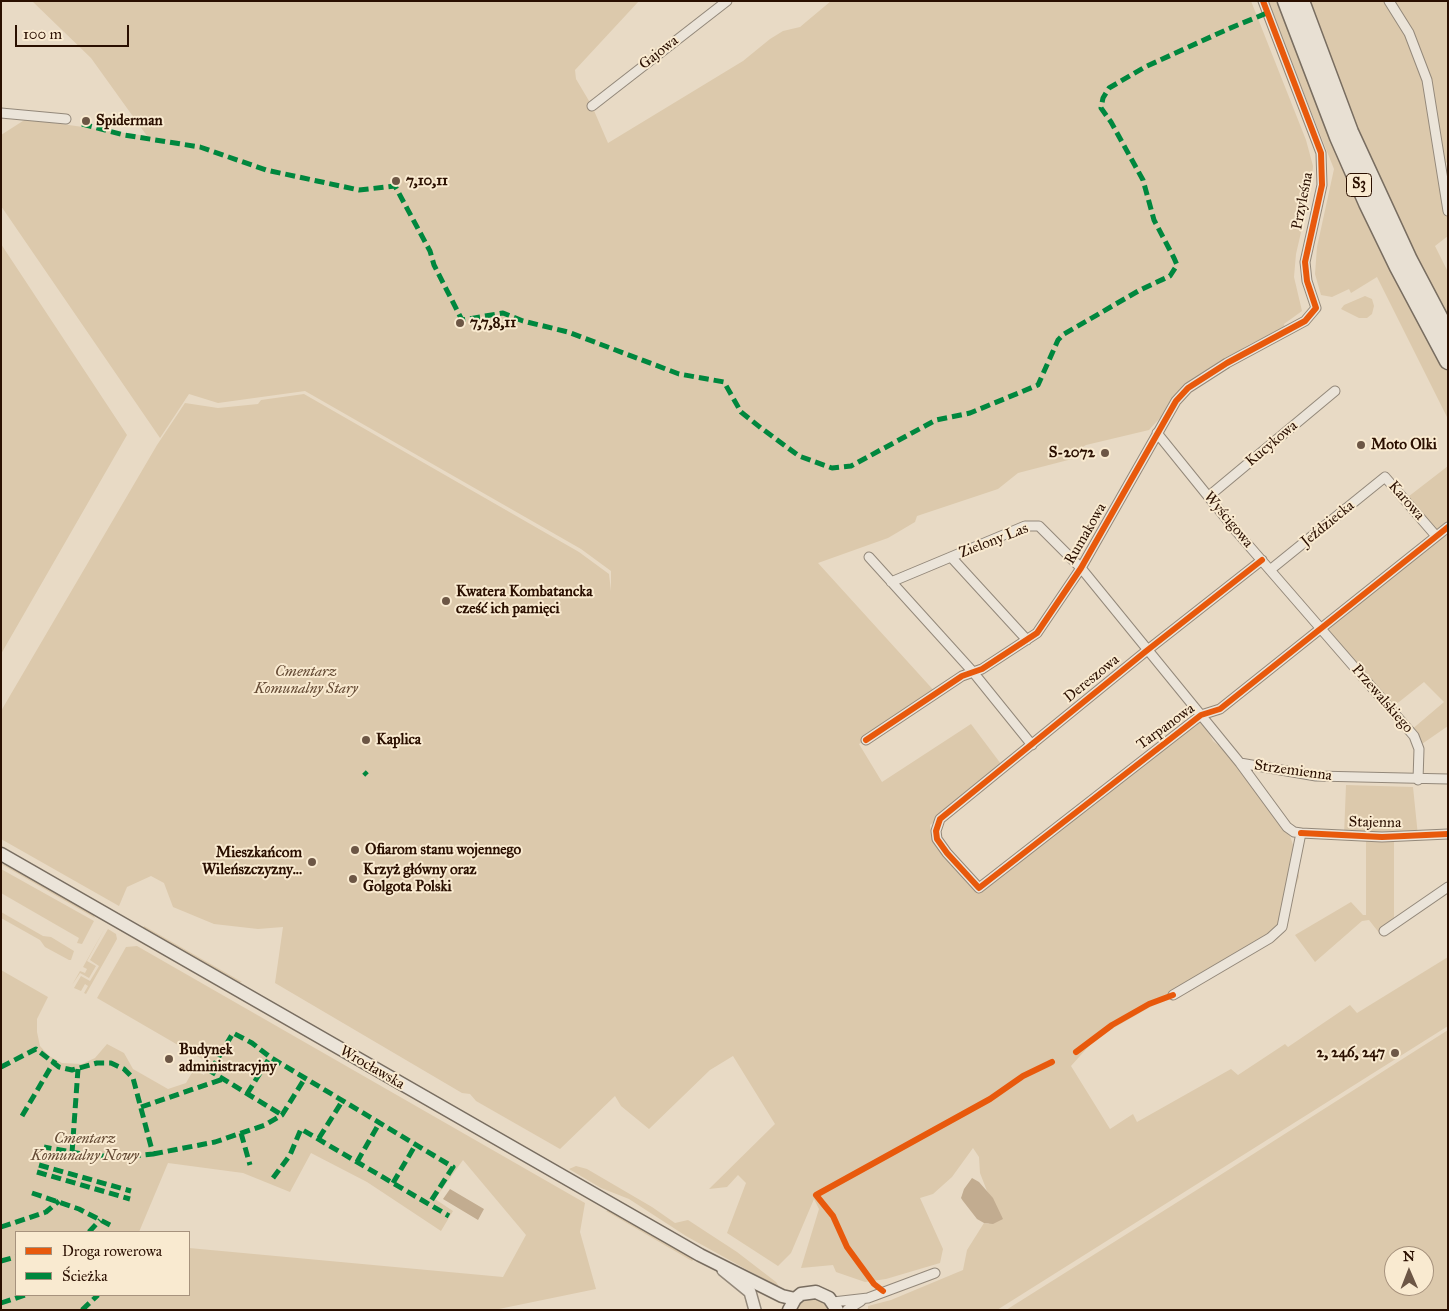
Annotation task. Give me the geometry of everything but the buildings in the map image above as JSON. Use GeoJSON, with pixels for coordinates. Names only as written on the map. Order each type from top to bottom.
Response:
{"type":"FeatureCollection","features":[{"type":"Feature","properties":{"kind":"highway","name":"S3"},"geometry":{"type":"LineString","coordinates":[[1286,1],[1338,137],[1367,203],[1398,267],[1448,361]]}},
{"type":"Feature","properties":{"kind":"highway","name":"S3"},"geometry":{"type":"LineString","coordinates":[[1301,1],[1350,132],[1409,260],[1448,334]]}},
{"type":"Feature","properties":{"kind":"main road","name":"Wrocławska"},"geometry":{"type":"LineString","coordinates":[[1,854],[718,1265],[782,1296],[790,1306]]}},
{"type":"Feature","properties":{"kind":"main road"},"geometry":{"type":"LineString","coordinates":[[790,1306],[801,1294],[816,1292],[823,1294],[835,1306]]}},
{"type":"Feature","properties":{"kind":"street","name":"Gajowa"},"geometry":{"type":"LineString","coordinates":[[592,106],[727,1]]}},
{"type":"Feature","properties":{"kind":"street","name":"Przyleśna"},"geometry":{"type":"LineString","coordinates":[[1263,1],[1321,153],[1322,185],[1305,262],[1307,281],[1316,308],[1305,320]]}},
{"type":"Feature","properties":{"kind":"street"},"geometry":{"type":"LineString","coordinates":[[1388,1],[1408,34],[1427,80],[1448,211]]}},
{"type":"Feature","properties":{"kind":"street"},"geometry":{"type":"LineString","coordinates":[[1,113],[66,119]]}},
{"type":"Feature","properties":{"kind":"street","name":"Rumakowa"},"geometry":{"type":"LineString","coordinates":[[866,740],[962,676],[973,672],[1028,640],[1045,624],[1081,568],[1176,401],[1188,388],[1265,340],[1305,320]]}},
{"type":"Feature","properties":{"kind":"street","name":"Kucykowa"},"geometry":{"type":"LineString","coordinates":[[1208,496],[1334,391]]}},
{"type":"Feature","properties":{"kind":"street","name":"Wyścigowa"},"geometry":{"type":"LineString","coordinates":[[1157,433],[1320,628]]}},
{"type":"Feature","properties":{"kind":"street","name":"Karowa"},"geometry":{"type":"LineString","coordinates":[[1385,477],[1436,536]]}},
{"type":"Feature","properties":{"kind":"street","name":"Jeździecka"},"geometry":{"type":"LineString","coordinates":[[1270,570],[1385,477]]}},
{"type":"Feature","properties":{"kind":"street","name":"Zielony Las"},"geometry":{"type":"LineString","coordinates":[[891,582],[1032,525],[1044,530],[1081,568]]}},
{"type":"Feature","properties":{"kind":"street"},"geometry":{"type":"LineString","coordinates":[[1436,536],[1448,527]]}},
{"type":"Feature","properties":{"kind":"street","name":"Tarpanowa"},"geometry":{"type":"LineString","coordinates":[[940,819],[936,831],[938,839],[947,853],[979,888],[1201,715],[1220,709],[1436,536]]}},
{"type":"Feature","properties":{"kind":"street","name":"Zielony Las"},"geometry":{"type":"LineString","coordinates":[[951,557],[1028,640]]}},
{"type":"Feature","properties":{"kind":"street"},"geometry":{"type":"LineString","coordinates":[[869,558],[973,672],[1032,745]]}},
{"type":"Feature","properties":{"kind":"street","name":"Dereszowa"},"geometry":{"type":"LineString","coordinates":[[940,819],[1262,560]]}},
{"type":"Feature","properties":{"kind":"street","name":"Strzemienna"},"geometry":{"type":"LineString","coordinates":[[1081,568],[1240,763],[1316,776],[1418,780],[1448,779]]}},
{"type":"Feature","properties":{"kind":"street","name":"Przewalskiego"},"geometry":{"type":"LineString","coordinates":[[1320,628],[1414,736],[1419,749],[1418,780]]}},
{"type":"Feature","properties":{"kind":"street"},"geometry":{"type":"LineString","coordinates":[[1173,995],[1270,938],[1282,927],[1301,833],[1294,832],[1287,827],[1240,763]]}},
{"type":"Feature","properties":{"kind":"street","name":"Stajenna"},"geometry":{"type":"LineString","coordinates":[[1301,833],[1382,837],[1448,834]]}},
{"type":"Feature","properties":{"kind":"street"},"geometry":{"type":"LineString","coordinates":[[1384,931],[1448,887]]}},
{"type":"Feature","properties":{"kind":"street"},"geometry":{"type":"LineString","coordinates":[[718,1265],[750,1292],[755,1310]]}},
{"type":"Feature","properties":{"kind":"street"},"geometry":{"type":"LineString","coordinates":[[835,1306],[868,1298],[935,1274]]}},
{"type":"Feature","properties":{"kind":"street"},"geometry":{"type":"LineString","coordinates":[[846,1310],[868,1298]]}},
{"type":"Feature","properties":{"kind":"green space","name":"Cmentarz Komunalny Stary"},"geometry":{"type":"Polygon","coordinates":[[[32,1],[639,1],[575,70],[576,79],[592,106],[608,143],[743,61],[783,31],[800,27],[831,1],[1251,1],[1306,140],[1313,166],[1311,189],[1296,254],[1294,277],[1302,311],[1284,324],[1285,328],[1250,344],[1195,378],[1172,400],[1161,417],[1149,430],[1086,445],[1078,450],[1072,459],[1018,473],[998,489],[917,516],[915,522],[888,538],[818,563],[937,694],[859,744],[882,782],[971,724],[1004,768],[930,825],[931,833],[979,888],[1202,718],[1213,741],[1227,752],[1264,799],[1279,824],[1289,833],[1298,860],[1299,877],[1284,920],[1273,937],[1096,1038],[1071,1066],[1110,1129],[1133,1114],[1137,1122],[1231,1069],[1238,1075],[1285,1044],[1288,1047],[1350,1005],[1357,1013],[1448,957],[1448,1026],[997,1310],[868,1310],[868,1306],[891,1300],[963,1270],[967,1250],[984,1223],[989,1224],[996,1207],[987,1191],[980,1173],[979,1157],[973,1148],[952,1177],[933,1194],[920,1198],[943,1249],[940,1263],[886,1279],[865,1282],[836,1272],[833,1265],[801,1268],[819,1209],[814,1199],[791,1253],[778,1266],[727,1233],[746,1183],[738,1175],[727,1187],[709,1189],[775,1124],[733,1056],[710,1070],[649,1129],[621,1106],[615,1096],[560,1149],[476,1101],[470,1094],[462,1093],[275,983],[283,927],[258,929],[214,924],[173,907],[164,883],[151,876],[127,887],[119,906],[1,839],[1,711],[157,445],[185,403],[218,408],[258,404],[261,400],[304,394],[579,552],[609,574],[611,591],[611,571],[581,549],[305,391],[218,403],[189,394],[160,438],[1,206],[1,135],[26,119],[147,136],[91,58],[32,1]]]}},
{"type":"Feature","properties":{"kind":"green space"},"geometry":{"type":"Polygon","coordinates":[[[1267,1],[1448,1],[1448,162],[1440,165],[1448,212],[1448,236],[1435,246],[1448,272],[1448,419],[1377,277],[1351,293],[1349,289],[1332,297],[1321,295],[1315,274],[1317,247],[1334,169],[1267,1]]]}},
{"type":"Feature","properties":{"kind":"green space"},"geometry":{"type":"Polygon","coordinates":[[[1,244],[127,435],[1,654],[1,244]]]}},
{"type":"Feature","properties":{"kind":"green space"},"geometry":{"type":"Polygon","coordinates":[[[1365,296],[1372,299],[1374,306],[1372,314],[1367,318],[1359,318],[1341,309],[1344,305],[1365,296]]]}},
{"type":"Feature","properties":{"kind":"green space"},"geometry":{"type":"Polygon","coordinates":[[[1448,466],[1448,726],[1419,746],[1410,731],[1444,702],[1424,682],[1389,710],[1319,631],[1435,537],[1404,500],[1448,466]]]}},
{"type":"Feature","properties":{"kind":"green space"},"geometry":{"type":"Polygon","coordinates":[[[1346,785],[1413,787],[1418,836],[1394,838],[1394,924],[1380,934],[1369,920],[1362,921],[1315,962],[1295,935],[1351,902],[1363,915],[1366,915],[1366,837],[1344,836],[1346,785]]]}},
{"type":"Feature","properties":{"kind":"green space"},"geometry":{"type":"Polygon","coordinates":[[[1,864],[8,865],[93,914],[95,918],[1,864]]]}},
{"type":"Feature","properties":{"kind":"green space"},"geometry":{"type":"Polygon","coordinates":[[[1,869],[94,921],[82,944],[77,943],[79,938],[1,893],[1,869]]]}},
{"type":"Feature","properties":{"kind":"green space"},"geometry":{"type":"Polygon","coordinates":[[[1,912],[43,936],[51,937],[74,951],[71,960],[45,947],[40,940],[1,918],[1,912]]]}},
{"type":"Feature","properties":{"kind":"green space"},"geometry":{"type":"Polygon","coordinates":[[[144,926],[242,982],[237,983],[143,928],[144,926]]]}},
{"type":"Feature","properties":{"kind":"green space"},"geometry":{"type":"Polygon","coordinates":[[[105,928],[87,961],[96,966],[89,978],[80,973],[72,985],[80,971],[85,973],[87,969],[83,967],[105,928]]]}},
{"type":"Feature","properties":{"kind":"green space"},"geometry":{"type":"Polygon","coordinates":[[[108,929],[116,934],[117,939],[86,994],[84,993],[88,986],[85,984],[81,991],[74,988],[81,976],[90,981],[99,966],[90,960],[108,929]]]}},
{"type":"Feature","properties":{"kind":"green space","name":"Cmentarz Komunalny Nowy"},"geometry":{"type":"Polygon","coordinates":[[[137,946],[585,1203],[580,1232],[596,1289],[494,1310],[1,1310],[1,970],[48,997],[37,1019],[37,1032],[40,1046],[49,1056],[62,1063],[82,1064],[95,1058],[107,1044],[124,1053],[133,1069],[168,1089],[186,1083],[194,1069],[204,1075],[209,1063],[97,998],[126,947],[137,946]],[[311,1153],[290,1192],[243,1173],[168,1163],[139,1231],[15,1231],[15,1296],[190,1296],[190,1248],[503,1277],[526,1235],[463,1160],[435,1199],[453,1211],[441,1231],[367,1182],[311,1153]]]}},
{"type":"Feature","properties":{"kind":"green space"},"geometry":{"type":"Polygon","coordinates":[[[1448,1030],[1448,1310],[1006,1310],[1203,1186],[1448,1030]]]}},
{"type":"Feature","properties":{"kind":"green space"},"geometry":{"type":"Polygon","coordinates":[[[576,1166],[587,1169],[652,1207],[675,1223],[688,1220],[737,1252],[776,1282],[780,1288],[686,1236],[629,1199],[601,1188],[569,1169],[576,1166]]]}},
{"type":"Feature","properties":{"kind":"green space"},"geometry":{"type":"Polygon","coordinates":[[[609,1210],[694,1259],[692,1261],[606,1211],[609,1210]]]}},
{"type":"Feature","properties":{"kind":"green space"},"geometry":{"type":"Polygon","coordinates":[[[806,1298],[821,1299],[832,1310],[794,1310],[806,1298]]]}},
{"type":"Feature","properties":{"kind":"shaded area"},"geometry":{"type":"Polygon","coordinates":[[[972,1178],[979,1182],[993,1198],[1003,1219],[993,1224],[984,1223],[977,1219],[963,1201],[961,1198],[964,1189],[972,1178]]]}},
{"type":"Feature","properties":{"kind":"shaded area"},"geometry":{"type":"Polygon","coordinates":[[[450,1189],[484,1209],[478,1220],[443,1199],[450,1189]]]}},
{"type":"Feature","properties":{"kind":"marked path"},"geometry":{"type":"LineString","coordinates":[[82,124],[124,135],[200,147],[266,170],[359,190],[395,186],[430,251],[434,265],[462,320],[503,313],[523,321],[568,332],[679,374],[724,382],[741,412],[761,428],[799,456],[832,468],[851,466],[936,420],[970,413],[1038,385],[1058,340],[1064,334],[1140,290],[1170,276],[1177,265],[1154,220],[1143,180],[1111,122],[1101,108],[1103,98],[1109,88],[1145,67],[1267,13]]}},
{"type":"Feature","properties":{"kind":"marked path"},"geometry":{"type":"LineString","coordinates":[[364,772],[367,775]]}},
{"type":"Feature","properties":{"kind":"marked path"},"geometry":{"type":"LineString","coordinates":[[211,1070],[233,1033],[252,1043],[270,1057],[453,1167],[429,1204]]}},
{"type":"Feature","properties":{"kind":"marked path"},"geometry":{"type":"LineString","coordinates":[[1,1067],[36,1049],[59,1067],[72,1070],[97,1063],[111,1063],[124,1069],[133,1078],[153,1154],[93,1156],[44,1147]]}},
{"type":"Feature","properties":{"kind":"marked path"},"geometry":{"type":"LineString","coordinates":[[247,1094],[270,1057]]}},
{"type":"Feature","properties":{"kind":"marked path"},"geometry":{"type":"LineString","coordinates":[[22,1116],[55,1060]]}},
{"type":"Feature","properties":{"kind":"marked path"},"geometry":{"type":"LineString","coordinates":[[72,1153],[78,1069]]}},
{"type":"Feature","properties":{"kind":"marked path"},"geometry":{"type":"LineString","coordinates":[[207,1069],[282,1115]]}},
{"type":"Feature","properties":{"kind":"marked path"},"geometry":{"type":"LineString","coordinates":[[153,1154],[215,1142],[265,1125],[282,1115],[305,1078]]}},
{"type":"Feature","properties":{"kind":"marked path"},"geometry":{"type":"LineString","coordinates":[[141,1107],[223,1079]]}},
{"type":"Feature","properties":{"kind":"marked path"},"geometry":{"type":"LineString","coordinates":[[319,1138],[343,1100]]}},
{"type":"Feature","properties":{"kind":"marked path"},"geometry":{"type":"LineString","coordinates":[[357,1162],[380,1122]]}},
{"type":"Feature","properties":{"kind":"marked path"},"geometry":{"type":"LineString","coordinates":[[273,1178],[290,1155],[301,1129],[449,1216]]}},
{"type":"Feature","properties":{"kind":"marked path"},"geometry":{"type":"LineString","coordinates":[[241,1133],[250,1165]]}},
{"type":"Feature","properties":{"kind":"marked path"},"geometry":{"type":"LineString","coordinates":[[393,1183],[416,1144]]}},
{"type":"Feature","properties":{"kind":"marked path"},"geometry":{"type":"LineString","coordinates":[[39,1165],[131,1191]]}},
{"type":"Feature","properties":{"kind":"marked path"},"geometry":{"type":"LineString","coordinates":[[37,1172],[130,1199]]}},
{"type":"Feature","properties":{"kind":"marked path"},"geometry":{"type":"LineString","coordinates":[[32,1193],[79,1209],[110,1225]]}},
{"type":"Feature","properties":{"kind":"marked path"},"geometry":{"type":"LineString","coordinates":[[1,1227],[46,1212],[59,1201]]}},
{"type":"Feature","properties":{"kind":"marked path"},"geometry":{"type":"LineString","coordinates":[[90,1231],[100,1220]]}},
{"type":"Feature","properties":{"kind":"marked path"},"geometry":{"type":"LineString","coordinates":[[1,1261],[15,1257]]}},
{"type":"Feature","properties":{"kind":"marked path"},"geometry":{"type":"LineString","coordinates":[[1,1303],[22,1296]]}},
{"type":"Feature","properties":{"kind":"marked path"},"geometry":{"type":"LineString","coordinates":[[82,1310],[97,1296]]}},
{"type":"Feature","properties":{"kind":"cycle path"},"geometry":{"type":"LineString","coordinates":[[866,740],[962,676],[982,669],[1037,633],[1081,568],[1176,401],[1188,388],[1227,363],[1305,321],[1316,308],[1307,281],[1305,262],[1322,185],[1321,153],[1263,1]]}},
{"type":"Feature","properties":{"kind":"cycle path"},"geometry":{"type":"LineString","coordinates":[[1262,560],[1145,652],[940,819],[936,831],[937,839],[947,853],[979,888],[1201,715],[1220,709],[1448,527]]}},
{"type":"Feature","properties":{"kind":"cycle path"},"geometry":{"type":"LineString","coordinates":[[1301,833],[1382,837],[1448,834]]}},
{"type":"Feature","properties":{"kind":"cycle path"},"geometry":{"type":"LineString","coordinates":[[1076,1052],[1112,1025],[1149,1004],[1173,995]]}},
{"type":"Feature","properties":{"kind":"cycle path"},"geometry":{"type":"LineString","coordinates":[[883,1291],[874,1284],[847,1247],[833,1216],[816,1195],[990,1099],[1023,1076],[1052,1062]]}},
{"type":"Feature","properties":{"kind":"place","name":"Spiderman"},"geometry":{"type":"Point","coordinates":[86,121]}},
{"type":"Feature","properties":{"kind":"place","name":"7,10,11"},"geometry":{"type":"Point","coordinates":[396,181]}},
{"type":"Feature","properties":{"kind":"place","name":"7,7,8,11"},"geometry":{"type":"Point","coordinates":[460,323]}},
{"type":"Feature","properties":{"kind":"place","name":"Moto Olki"},"geometry":{"type":"Point","coordinates":[1361,445]}},
{"type":"Feature","properties":{"kind":"place","name":"S-2072"},"geometry":{"type":"Point","coordinates":[1105,453]}},
{"type":"Feature","properties":{"kind":"place","name":"Kwatera Kombatancka cześć ich pamięci"},"geometry":{"type":"Point","coordinates":[446,601]}},
{"type":"Feature","properties":{"kind":"place","name":"Kaplica"},"geometry":{"type":"Point","coordinates":[366,740]}},
{"type":"Feature","properties":{"kind":"place","name":"Ofiarom stanu wojennego"},"geometry":{"type":"Point","coordinates":[355,850]}},
{"type":"Feature","properties":{"kind":"place","name":"Mieszkańcom Wileńszczyzny..."},"geometry":{"type":"Point","coordinates":[312,862]}},
{"type":"Feature","properties":{"kind":"place","name":"Krzyż główny oraz Golgota Polski"},"geometry":{"type":"Point","coordinates":[353,879]}},
{"type":"Feature","properties":{"kind":"place","name":"2, 246, 247"},"geometry":{"type":"Point","coordinates":[1395,1053]}},
{"type":"Feature","properties":{"kind":"place","name":"Budynek administracyjny"},"geometry":{"type":"Point","coordinates":[169,1059]}}]}
